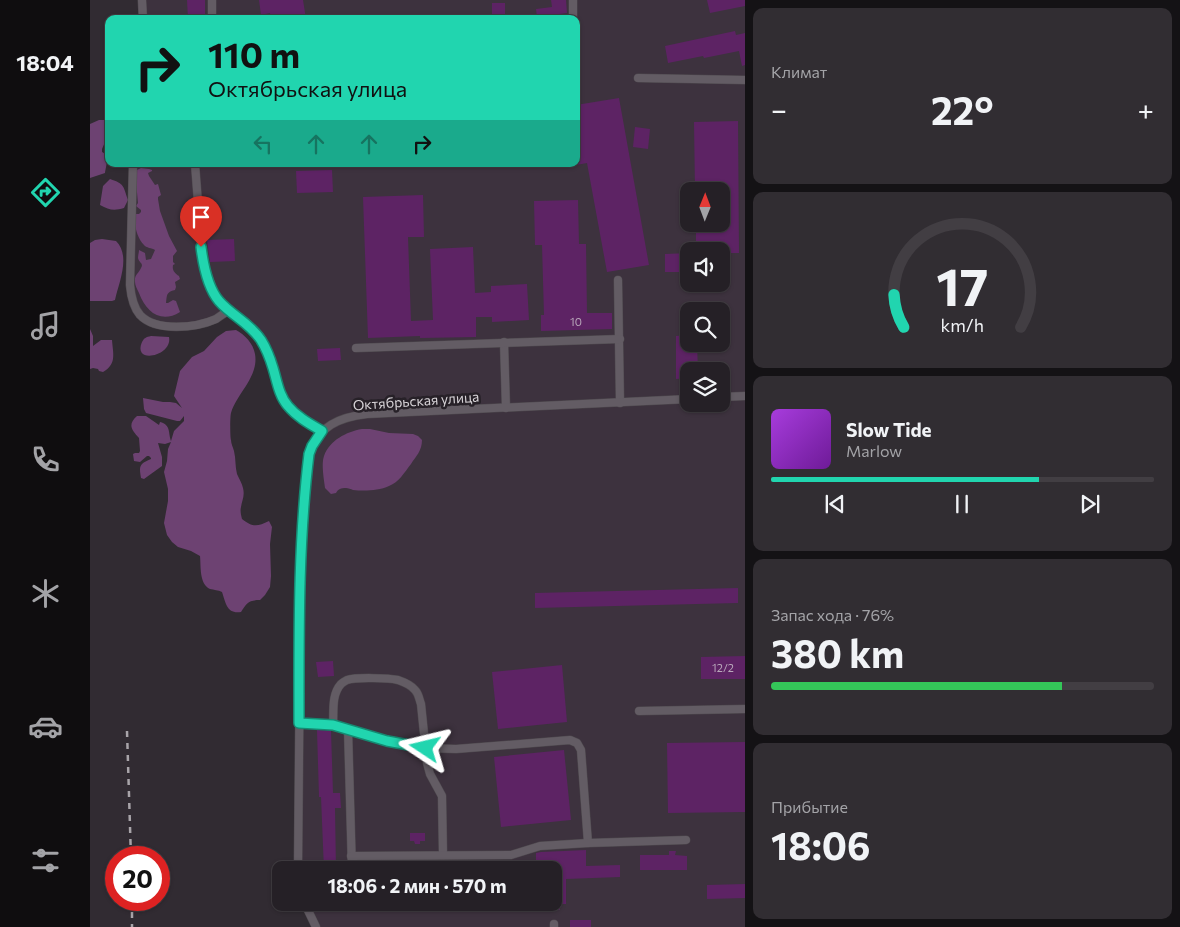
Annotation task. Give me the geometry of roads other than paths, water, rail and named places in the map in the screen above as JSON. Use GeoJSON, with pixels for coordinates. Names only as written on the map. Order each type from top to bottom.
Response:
{"type":"FeatureCollection","features":[{"type":"Feature","properties":{"kind":"street"},"geometry":{"type":"LineString","coordinates":[[142,0],[142,15]]}},
{"type":"Feature","properties":{"kind":"street"},"geometry":{"type":"LineString","coordinates":[[212,0],[212,15]]}},
{"type":"Feature","properties":{"kind":"street"},"geometry":{"type":"LineString","coordinates":[[573,0],[574,15]]}},
{"type":"Feature","properties":{"kind":"street"},"geometry":{"type":"LineString","coordinates":[[638,78],[745,80]]}},
{"type":"Feature","properties":{"kind":"street"},"geometry":{"type":"LineString","coordinates":[[133,167],[130,286],[134,304],[139,314],[146,320],[156,324],[176,326],[203,323],[215,319],[229,310]]}},
{"type":"Feature","properties":{"kind":"street"},"geometry":{"type":"LineString","coordinates":[[195,167],[201,247],[204,265],[214,293],[218,300],[248,324],[261,340],[268,352],[280,394],[287,405],[295,413],[322,431],[309,454],[302,528],[298,861]]}},
{"type":"Feature","properties":{"kind":"street"},"geometry":{"type":"LineString","coordinates":[[618,280],[620,403]]}},
{"type":"Feature","properties":{"kind":"street"},"geometry":{"type":"LineString","coordinates":[[356,348],[620,339]]}},
{"type":"Feature","properties":{"kind":"street"},"geometry":{"type":"LineString","coordinates":[[504,342],[506,408]]}},
{"type":"Feature","properties":{"kind":"street"},"geometry":{"type":"LineString","coordinates":[[730,397],[745,396]]}},
{"type":"Feature","properties":{"kind":"street","name":"Октябрьская улица"},"geometry":{"type":"LineString","coordinates":[[322,431],[342,419],[354,416],[680,400]]}},
{"type":"Feature","properties":{"kind":"street"},"geometry":{"type":"LineString","coordinates":[[333,725],[334,699],[336,692],[345,681],[360,679],[397,680],[415,690],[419,696],[427,763],[430,774],[442,796],[443,855]]}},
{"type":"Feature","properties":{"kind":"street"},"geometry":{"type":"LineString","coordinates":[[639,711],[745,709]]}},
{"type":"Feature","properties":{"kind":"street"},"geometry":{"type":"LineString","coordinates":[[299,723],[333,725],[387,741],[425,748],[456,750],[570,740],[577,743],[581,750],[588,843]]}},
{"type":"Feature","properties":{"kind":"street"},"geometry":{"type":"LineString","coordinates":[[348,729],[351,861]]}},
{"type":"Feature","properties":{"kind":"street"},"geometry":{"type":"LineString","coordinates":[[351,856],[510,855],[536,846],[686,840]]}},
{"type":"Feature","properties":{"kind":"street"},"geometry":{"type":"LineString","coordinates":[[308,911],[316,927]]}},
{"type":"Feature","properties":{"kind":"railway"},"geometry":{"type":"LineString","coordinates":[[127,731],[131,846]]}},
{"type":"Feature","properties":{"kind":"railway"},"geometry":{"type":"LineString","coordinates":[[132,911],[132,927]]}}]}
